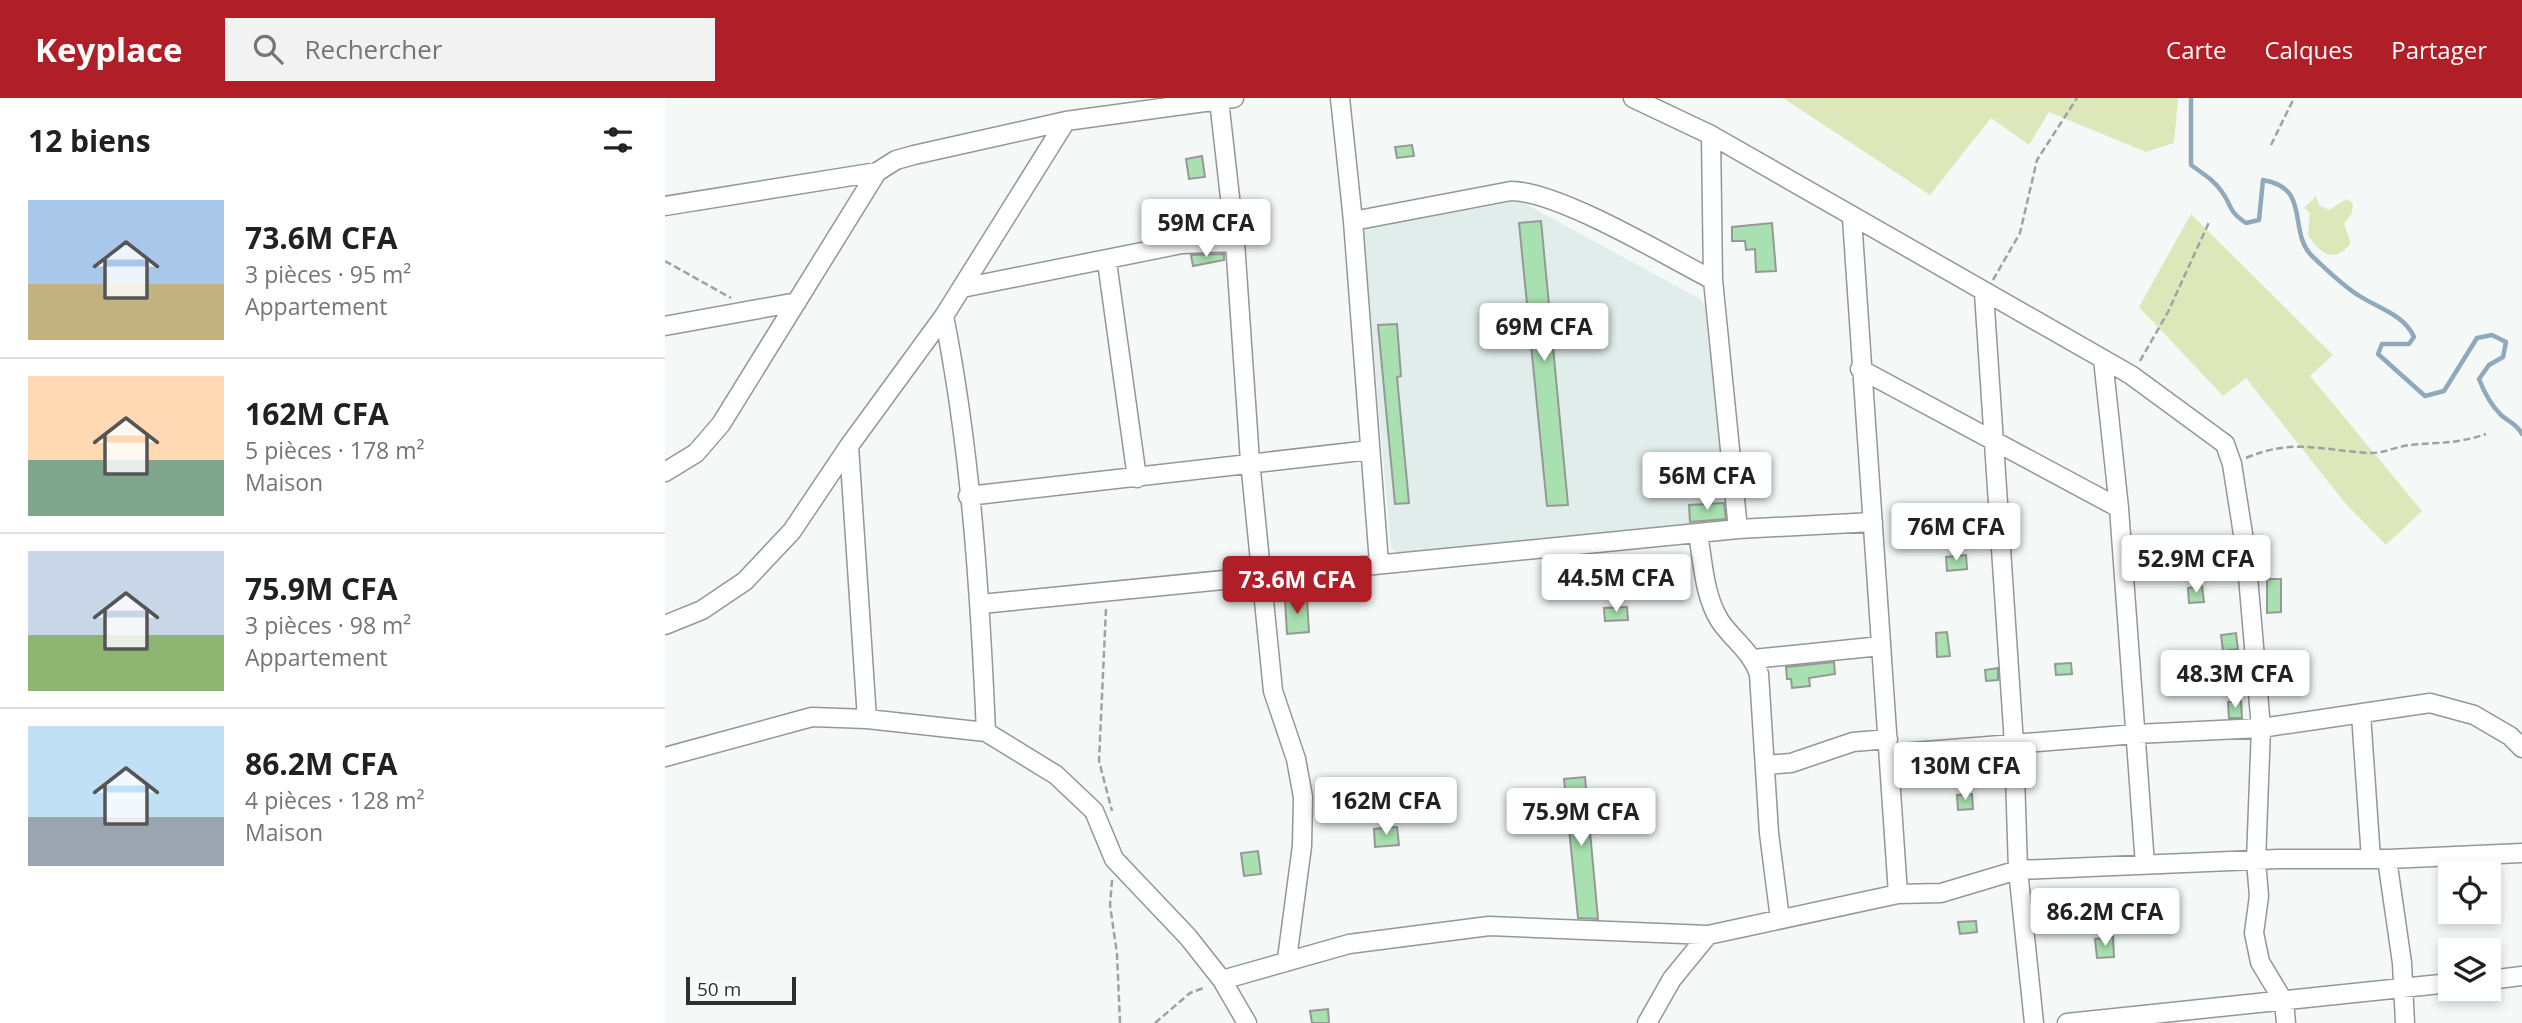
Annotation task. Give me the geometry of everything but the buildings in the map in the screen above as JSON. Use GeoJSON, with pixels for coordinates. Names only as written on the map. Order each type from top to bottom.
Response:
{"type":"FeatureCollection","features":[{"type":"Feature","properties":{"kind":"street"},"geometry":{"type":"LineString","coordinates":[[1339,98],[1353,221],[1379,563]]}},
{"type":"Feature","properties":{"kind":"street"},"geometry":{"type":"LineString","coordinates":[[1633,98],[1711,135],[1852,218],[2131,375],[2225,444],[2232,464],[2246,553],[2261,728],[2256,861],[2259,879],[2254,933],[2260,962],[2284,1002],[2286,1023]]}},
{"type":"Feature","properties":{"kind":"street"},"geometry":{"type":"LineString","coordinates":[[665,206],[877,172],[896,160],[914,155],[1066,121],[1227,99],[1250,461],[1273,691],[1296,759],[1303,797],[1302,846],[1287,960]]}},
{"type":"Feature","properties":{"kind":"street"},"geometry":{"type":"LineString","coordinates":[[665,625],[702,610],[745,581],[792,531],[849,446],[944,316],[1066,121]]}},
{"type":"Feature","properties":{"kind":"street"},"geometry":{"type":"LineString","coordinates":[[1711,135],[1713,280],[1738,529]]}},
{"type":"Feature","properties":{"kind":"street"},"geometry":{"type":"LineString","coordinates":[[665,472],[696,453],[721,424],[877,172]]}},
{"type":"Feature","properties":{"kind":"street"},"geometry":{"type":"LineString","coordinates":[[1353,221],[1511,191],[1527,191],[1598,221],[1713,280]]}},
{"type":"Feature","properties":{"kind":"street"},"geometry":{"type":"LineString","coordinates":[[1852,218],[1860,369],[1898,894]]}},
{"type":"Feature","properties":{"kind":"street"},"geometry":{"type":"LineString","coordinates":[[962,288],[1107,262],[1182,244],[1235,242]]}},
{"type":"Feature","properties":{"kind":"street"},"geometry":{"type":"LineString","coordinates":[[1107,262],[1137,478]]}},
{"type":"Feature","properties":{"kind":"street"},"geometry":{"type":"LineString","coordinates":[[1985,293],[2014,744],[2018,870],[2034,1023]]}},
{"type":"Feature","properties":{"kind":"street"},"geometry":{"type":"LineString","coordinates":[[665,326],[797,302]]}},
{"type":"Feature","properties":{"kind":"street"},"geometry":{"type":"LineString","coordinates":[[944,316],[958,385],[981,604],[986,732]]}},
{"type":"Feature","properties":{"kind":"street"},"geometry":{"type":"LineString","coordinates":[[2103,359],[2119,508],[2145,865]]}},
{"type":"Feature","properties":{"kind":"street"},"geometry":{"type":"LineString","coordinates":[[1860,369],[2119,508]]}},
{"type":"Feature","properties":{"kind":"street"},"geometry":{"type":"LineString","coordinates":[[849,446],[867,719]]}},
{"type":"Feature","properties":{"kind":"street"},"geometry":{"type":"LineString","coordinates":[[968,496],[1137,478],[1250,461],[1370,450]]}},
{"type":"Feature","properties":{"kind":"street"},"geometry":{"type":"LineString","coordinates":[[981,604],[1738,529],[1873,522]]}},
{"type":"Feature","properties":{"kind":"street"},"geometry":{"type":"LineString","coordinates":[[1698,534],[1708,592],[1719,619],[1753,659],[1759,674],[1769,833],[1780,919]]}},
{"type":"Feature","properties":{"kind":"street"},"geometry":{"type":"LineString","coordinates":[[1753,659],[1881,646]]}},
{"type":"Feature","properties":{"kind":"street"},"geometry":{"type":"LineString","coordinates":[[1766,765],[1791,764],[1853,742],[1888,746],[2014,744],[2261,728],[2430,703],[2474,716],[2495,726],[2522,748]]}},
{"type":"Feature","properties":{"kind":"street"},"geometry":{"type":"LineString","coordinates":[[2361,714],[2379,859],[2404,988],[2405,1023]]}},
{"type":"Feature","properties":{"kind":"street"},"geometry":{"type":"LineString","coordinates":[[665,757],[812,717],[867,719],[986,732],[1056,775],[1078,793],[1094,811],[1114,859],[1188,937],[1222,980],[1247,1023]]}},
{"type":"Feature","properties":{"kind":"street"},"geometry":{"type":"LineString","coordinates":[[1222,980],[1349,944],[1489,926],[1708,935],[1898,894],[1941,893],[2018,870],[2522,853]]}},
{"type":"Feature","properties":{"kind":"street"},"geometry":{"type":"LineString","coordinates":[[1647,1023],[1672,979],[1708,935]]}},
{"type":"Feature","properties":{"kind":"street"},"geometry":{"type":"LineString","coordinates":[[2501,978],[2522,976]]}},
{"type":"Feature","properties":{"kind":"street"},"geometry":{"type":"LineString","coordinates":[[2067,1023],[2438,984]]}},
{"type":"Feature","properties":{"kind":"path"},"geometry":{"type":"LineString","coordinates":[[1985,293],[2020,233],[2037,160],[2077,98]]}},
{"type":"Feature","properties":{"kind":"path"},"geometry":{"type":"LineString","coordinates":[[2271,145],[2294,98]]}},
{"type":"Feature","properties":{"kind":"path"},"geometry":{"type":"LineString","coordinates":[[2131,375],[2168,312],[2210,220]]}},
{"type":"Feature","properties":{"kind":"path"},"geometry":{"type":"LineString","coordinates":[[665,261],[751,311]]}},
{"type":"Feature","properties":{"kind":"path"},"geometry":{"type":"LineString","coordinates":[[2232,464],[2272,447],[2317,447],[2372,454],[2410,445],[2461,443],[2486,434]]}},
{"type":"Feature","properties":{"kind":"path"},"geometry":{"type":"LineString","coordinates":[[1155,1023],[1190,993],[1222,980]]}},
{"type":"Feature","properties":{"kind":"shaded area"},"geometry":{"type":"Polygon","coordinates":[[[1520,201],[1700,299],[1707,308],[1727,518],[1719,525],[1399,555],[1391,547],[1363,232],[1367,227],[1520,201]]]}},
{"type":"Feature","properties":{"kind":"green space"},"geometry":{"type":"Polygon","coordinates":[[[1783,98],[2178,98],[2174,143],[2146,152],[2049,112],[2029,145],[1991,118],[1930,195],[1783,98]]]}},
{"type":"Feature","properties":{"kind":"green space"},"geometry":{"type":"Polygon","coordinates":[[[2316,196],[2319,205],[2329,210],[2346,199],[2353,203],[2352,213],[2344,224],[2351,243],[2339,253],[2333,255],[2323,252],[2308,235],[2310,213],[2304,208],[2316,196]]]}},
{"type":"Feature","properties":{"kind":"green space"},"geometry":{"type":"Polygon","coordinates":[[[2191,214],[2333,355],[2310,376],[2422,511],[2386,545],[2345,503],[2246,378],[2223,396],[2139,307],[2191,214]]]}},
{"type":"Feature","properties":{"kind":"waterway"},"geometry":{"type":"LineString","coordinates":[[2191,98],[2191,165],[2215,184],[2233,211],[2246,223],[2259,220],[2263,180],[2288,192],[2297,212],[2305,246],[2312,256],[2346,287],[2397,317],[2410,329],[2414,337],[2409,344],[2382,344],[2378,354],[2425,396],[2444,391],[2477,338],[2492,335],[2506,342],[2503,357],[2489,365],[2479,379],[2494,407],[2522,434]]}}]}
